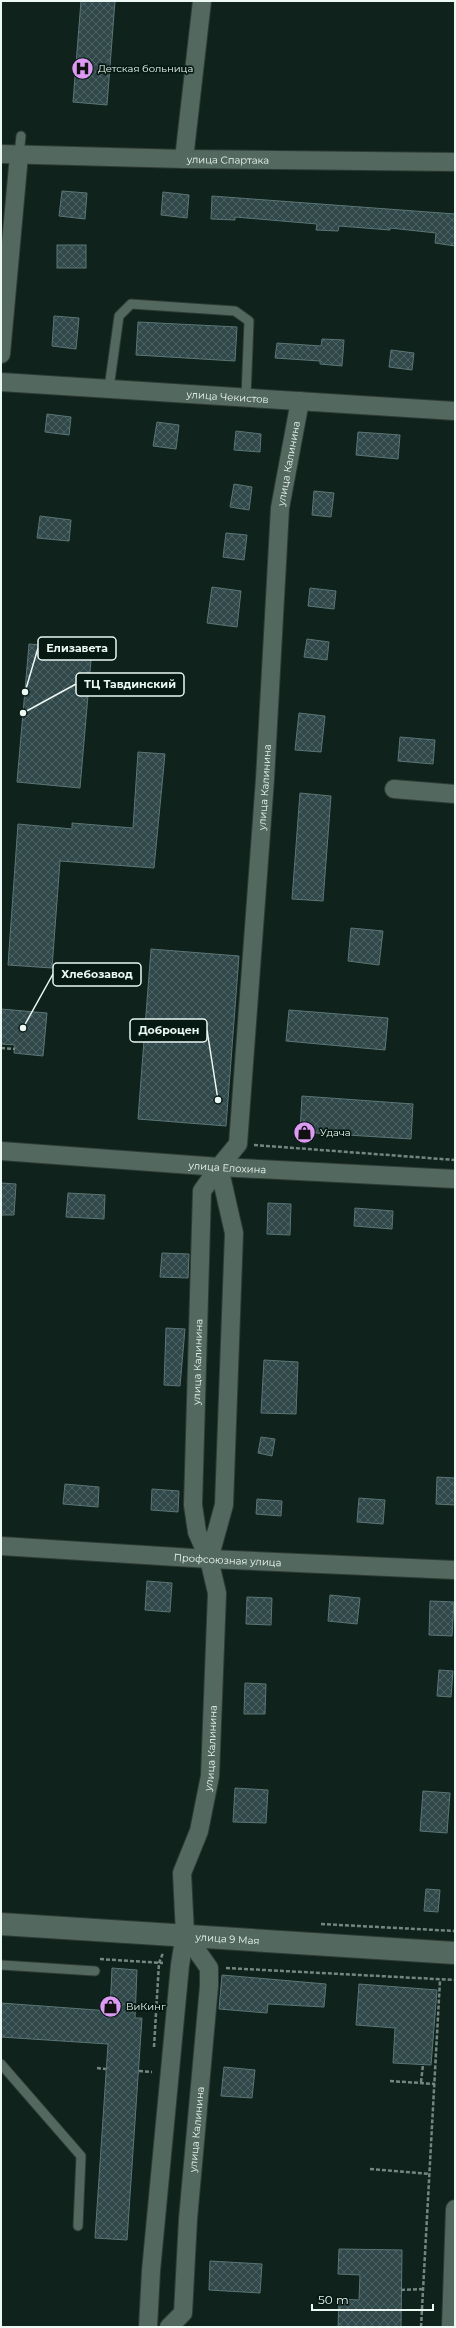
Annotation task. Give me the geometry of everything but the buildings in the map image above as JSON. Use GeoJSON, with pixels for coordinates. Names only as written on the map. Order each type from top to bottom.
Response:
{"type":"FeatureCollection","features":[{"type":"Feature","properties":{"kind":"street"},"geometry":{"type":"LineString","coordinates":[[184,159],[202,1]]}},
{"type":"Feature","properties":{"kind":"street","name":"улица Спартака"},"geometry":{"type":"LineString","coordinates":[[1,154],[184,159],[455,162]]}},
{"type":"Feature","properties":{"kind":"street"},"geometry":{"type":"LineString","coordinates":[[1,354],[19,155]]}},
{"type":"Feature","properties":{"kind":"street","name":"улица Чекистов"},"geometry":{"type":"LineString","coordinates":[[1,382],[455,411]]}},
{"type":"Feature","properties":{"kind":"street","name":"улица Калинина"},"geometry":{"type":"LineString","coordinates":[[148,2327],[179,1973],[185,1934],[182,1873],[199,1831],[210,1776],[217,1593],[209,1559],[196,1532],[193,1505],[202,1191],[238,1144],[265,779],[280,508],[300,401]]}},
{"type":"Feature","properties":{"kind":"street"},"geometry":{"type":"LineString","coordinates":[[394,789],[455,794]]}},
{"type":"Feature","properties":{"kind":"street","name":"улица Елохина"},"geometry":{"type":"LineString","coordinates":[[1,1151],[219,1167],[455,1178]]}},
{"type":"Feature","properties":{"kind":"street","name":"улица Калинина"},"geometry":{"type":"LineString","coordinates":[[209,1559],[224,1505],[234,1233],[219,1167]]}},
{"type":"Feature","properties":{"kind":"street","name":"Профсоюзная улица"},"geometry":{"type":"LineString","coordinates":[[1,1546],[209,1559],[455,1570]]}},
{"type":"Feature","properties":{"kind":"street","name":"улица 9 Мая"},"geometry":{"type":"LineString","coordinates":[[1,1924],[185,1934],[455,1953]]}},
{"type":"Feature","properties":{"kind":"street","name":"улица Калинина"},"geometry":{"type":"LineString","coordinates":[[169,2327],[183,2313],[188,2219],[210,1968],[185,1934]]}},
{"type":"Feature","properties":{"kind":"street"},"geometry":{"type":"LineString","coordinates":[[450,2327],[455,2209]]}},
{"type":"Feature","properties":{"kind":"lane"},"geometry":{"type":"LineString","coordinates":[[19,155],[21,136]]}},
{"type":"Feature","properties":{"kind":"lane"},"geometry":{"type":"LineString","coordinates":[[109,388],[119,316],[131,304],[235,311],[249,322],[246,397]]}},
{"type":"Feature","properties":{"kind":"lane"},"geometry":{"type":"LineString","coordinates":[[1,1965],[95,1971]]}},
{"type":"Feature","properties":{"kind":"lane"},"geometry":{"type":"LineString","coordinates":[[1,2064],[81,2156],[78,2226]]}},
{"type":"Feature","properties":{"kind":"path"},"geometry":{"type":"LineString","coordinates":[[1,1048],[15,1049]]}},
{"type":"Feature","properties":{"kind":"path"},"geometry":{"type":"LineString","coordinates":[[238,1144],[455,1160]]}},
{"type":"Feature","properties":{"kind":"path"},"geometry":{"type":"LineString","coordinates":[[239,1969],[455,1980]]}},
{"type":"Feature","properties":{"kind":"path"},"geometry":{"type":"LineString","coordinates":[[421,2327],[440,1980]]}},
{"type":"Feature","properties":{"kind":"path"},"geometry":{"type":"LineString","coordinates":[[421,2082],[423,2065]]}},
{"type":"Feature","properties":{"kind":"path"},"geometry":{"type":"LineString","coordinates":[[96,2068],[106,2069]]}},
{"type":"Feature","properties":{"kind":"path"},"geometry":{"type":"LineString","coordinates":[[139,2070],[152,2072]]}},
{"type":"Feature","properties":{"kind":"path"},"geometry":{"type":"LineString","coordinates":[[390,2081],[435,2084]]}},
{"type":"Feature","properties":{"kind":"path"},"geometry":{"type":"LineString","coordinates":[[370,2170],[430,2174]]}},
{"type":"Feature","properties":{"kind":"path"},"geometry":{"type":"LineString","coordinates":[[401,2290],[423,2289]]}},
{"type":"Feature","properties":{"kind":"place","name":"Детская больница"},"geometry":{"type":"Point","coordinates":[82,68]}},
{"type":"Feature","properties":{"kind":"place","name":"Елизавета"},"geometry":{"type":"Point","coordinates":[25,692]}},
{"type":"Feature","properties":{"kind":"place","name":"ТЦ Тавдинский"},"geometry":{"type":"Point","coordinates":[23,713]}},
{"type":"Feature","properties":{"kind":"place","name":"Хлебозавод"},"geometry":{"type":"Point","coordinates":[23,1028]}},
{"type":"Feature","properties":{"kind":"place","name":"Доброцен"},"geometry":{"type":"Point","coordinates":[218,1100]}},
{"type":"Feature","properties":{"kind":"place","name":"Удача"},"geometry":{"type":"Point","coordinates":[304,1132]}},
{"type":"Feature","properties":{"kind":"place","name":"ВиКинг"},"geometry":{"type":"Point","coordinates":[110,2006]}}]}
